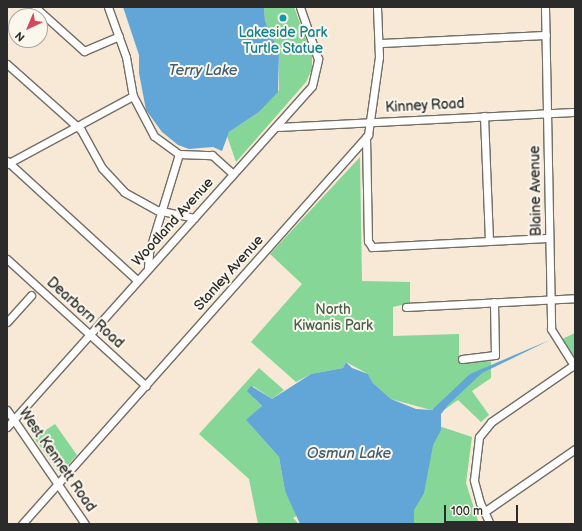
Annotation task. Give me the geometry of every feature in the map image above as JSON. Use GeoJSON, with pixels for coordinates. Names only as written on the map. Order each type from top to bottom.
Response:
{"type":"FeatureCollection","features":[{"type":"Feature","properties":{"kind":"street"},"geometry":{"type":"LineString","coordinates":[[35,7],[84,51],[119,36]]}},
{"type":"Feature","properties":{"kind":"street"},"geometry":{"type":"LineString","coordinates":[[108,7],[119,36],[133,96],[154,136],[179,154],[212,156],[233,174]]}},
{"type":"Feature","properties":{"kind":"street","name":"Woodland Avenue"},"geometry":{"type":"LineString","coordinates":[[7,427],[312,86],[318,72],[316,52],[300,7]]}},
{"type":"Feature","properties":{"kind":"street","name":"Stanley Avenue"},"geometry":{"type":"LineString","coordinates":[[22,524],[366,137],[373,122],[380,43],[377,7]]}},
{"type":"Feature","properties":{"kind":"street","name":"Blaine Avenue"},"geometry":{"type":"LineString","coordinates":[[545,7],[550,299],[552,334],[574,365]]}},
{"type":"Feature","properties":{"kind":"street"},"geometry":{"type":"LineString","coordinates":[[380,43],[546,35]]}},
{"type":"Feature","properties":{"kind":"street"},"geometry":{"type":"LineString","coordinates":[[7,64],[76,127],[116,185],[137,201],[161,211],[194,218]]}},
{"type":"Feature","properties":{"kind":"street"},"geometry":{"type":"LineString","coordinates":[[133,96],[8,163],[137,280]]}},
{"type":"Feature","properties":{"kind":"street","name":"Kinney Road"},"geometry":{"type":"LineString","coordinates":[[276,127],[575,112]]}},
{"type":"Feature","properties":{"kind":"street"},"geometry":{"type":"LineString","coordinates":[[484,116],[489,241]]}},
{"type":"Feature","properties":{"kind":"street"},"geometry":{"type":"LineString","coordinates":[[366,137],[368,241],[374,247],[550,238]]}},
{"type":"Feature","properties":{"kind":"street"},"geometry":{"type":"LineString","coordinates":[[148,268],[149,252],[179,154]]}},
{"type":"Feature","properties":{"kind":"street","name":"Dearborn Road"},"geometry":{"type":"LineString","coordinates":[[7,259],[146,386]]}},
{"type":"Feature","properties":{"kind":"street"},"geometry":{"type":"LineString","coordinates":[[7,322],[31,295]]}},
{"type":"Feature","properties":{"kind":"street"},"geometry":{"type":"LineString","coordinates":[[406,307],[575,298]]}},
{"type":"Feature","properties":{"kind":"street"},"geometry":{"type":"LineString","coordinates":[[462,359],[494,356],[494,302]]}},
{"type":"Feature","properties":{"kind":"street"},"geometry":{"type":"LineString","coordinates":[[490,524],[484,512],[473,471],[477,442],[483,430],[574,365]]}},
{"type":"Feature","properties":{"kind":"street","name":"West Kennett Road"},"geometry":{"type":"LineString","coordinates":[[7,410],[86,524]]}},
{"type":"Feature","properties":{"kind":"street"},"geometry":{"type":"LineString","coordinates":[[484,512],[575,449]]}},
{"type":"Feature","properties":{"kind":"green space"},"geometry":{"type":"Polygon","coordinates":[[[264,7],[294,7],[312,55],[312,69],[306,82],[236,162],[227,136],[229,132],[259,112],[279,90],[279,52],[265,21],[264,7]]]}},
{"type":"Feature","properties":{"kind":"green space","name":"North Kiwanis Park"},"geometry":{"type":"Polygon","coordinates":[[[360,157],[362,281],[410,282],[410,303],[393,307],[393,336],[459,334],[459,363],[491,361],[491,378],[472,391],[489,415],[481,422],[458,400],[444,410],[438,407],[431,410],[391,399],[373,383],[368,374],[346,362],[343,368],[311,374],[296,382],[251,342],[302,284],[270,254],[360,157]]]}},
{"type":"Feature","properties":{"kind":"green space"},"geometry":{"type":"Polygon","coordinates":[[[575,333],[575,358],[562,339],[575,333]]]}},
{"type":"Feature","properties":{"kind":"green space"},"geometry":{"type":"Polygon","coordinates":[[[259,368],[284,390],[272,399],[253,386],[254,398],[262,406],[247,421],[279,457],[285,491],[298,515],[293,518],[299,524],[258,524],[249,479],[199,434],[259,368]]]}},
{"type":"Feature","properties":{"kind":"green space"},"geometry":{"type":"Polygon","coordinates":[[[427,422],[472,437],[466,483],[479,524],[382,524],[427,422]]]}},
{"type":"Feature","properties":{"kind":"green space"},"geometry":{"type":"Polygon","coordinates":[[[55,424],[77,455],[60,474],[34,438],[55,424]]]}},
{"type":"Feature","properties":{"kind":"water","name":"Terry Lake"},"geometry":{"type":"Polygon","coordinates":[[[123,7],[264,7],[265,21],[279,52],[278,92],[259,112],[229,132],[222,151],[213,147],[189,149],[178,145],[162,132],[146,110],[139,73],[139,55],[123,7]]]}},
{"type":"Feature","properties":{"kind":"water","name":"Osmun Lake"},"geometry":{"type":"Polygon","coordinates":[[[550,340],[482,373],[448,405],[441,414],[441,430],[433,445],[424,493],[414,510],[414,524],[300,524],[285,491],[279,457],[246,420],[262,406],[247,391],[251,386],[272,399],[311,374],[343,368],[346,362],[352,368],[368,374],[373,383],[391,399],[416,409],[432,410],[470,374],[550,340]]]}},
{"type":"Feature","properties":{"kind":"place","name":"Lakeside Park Turtle Statue"},"geometry":{"type":"Point","coordinates":[283,18]}}]}
